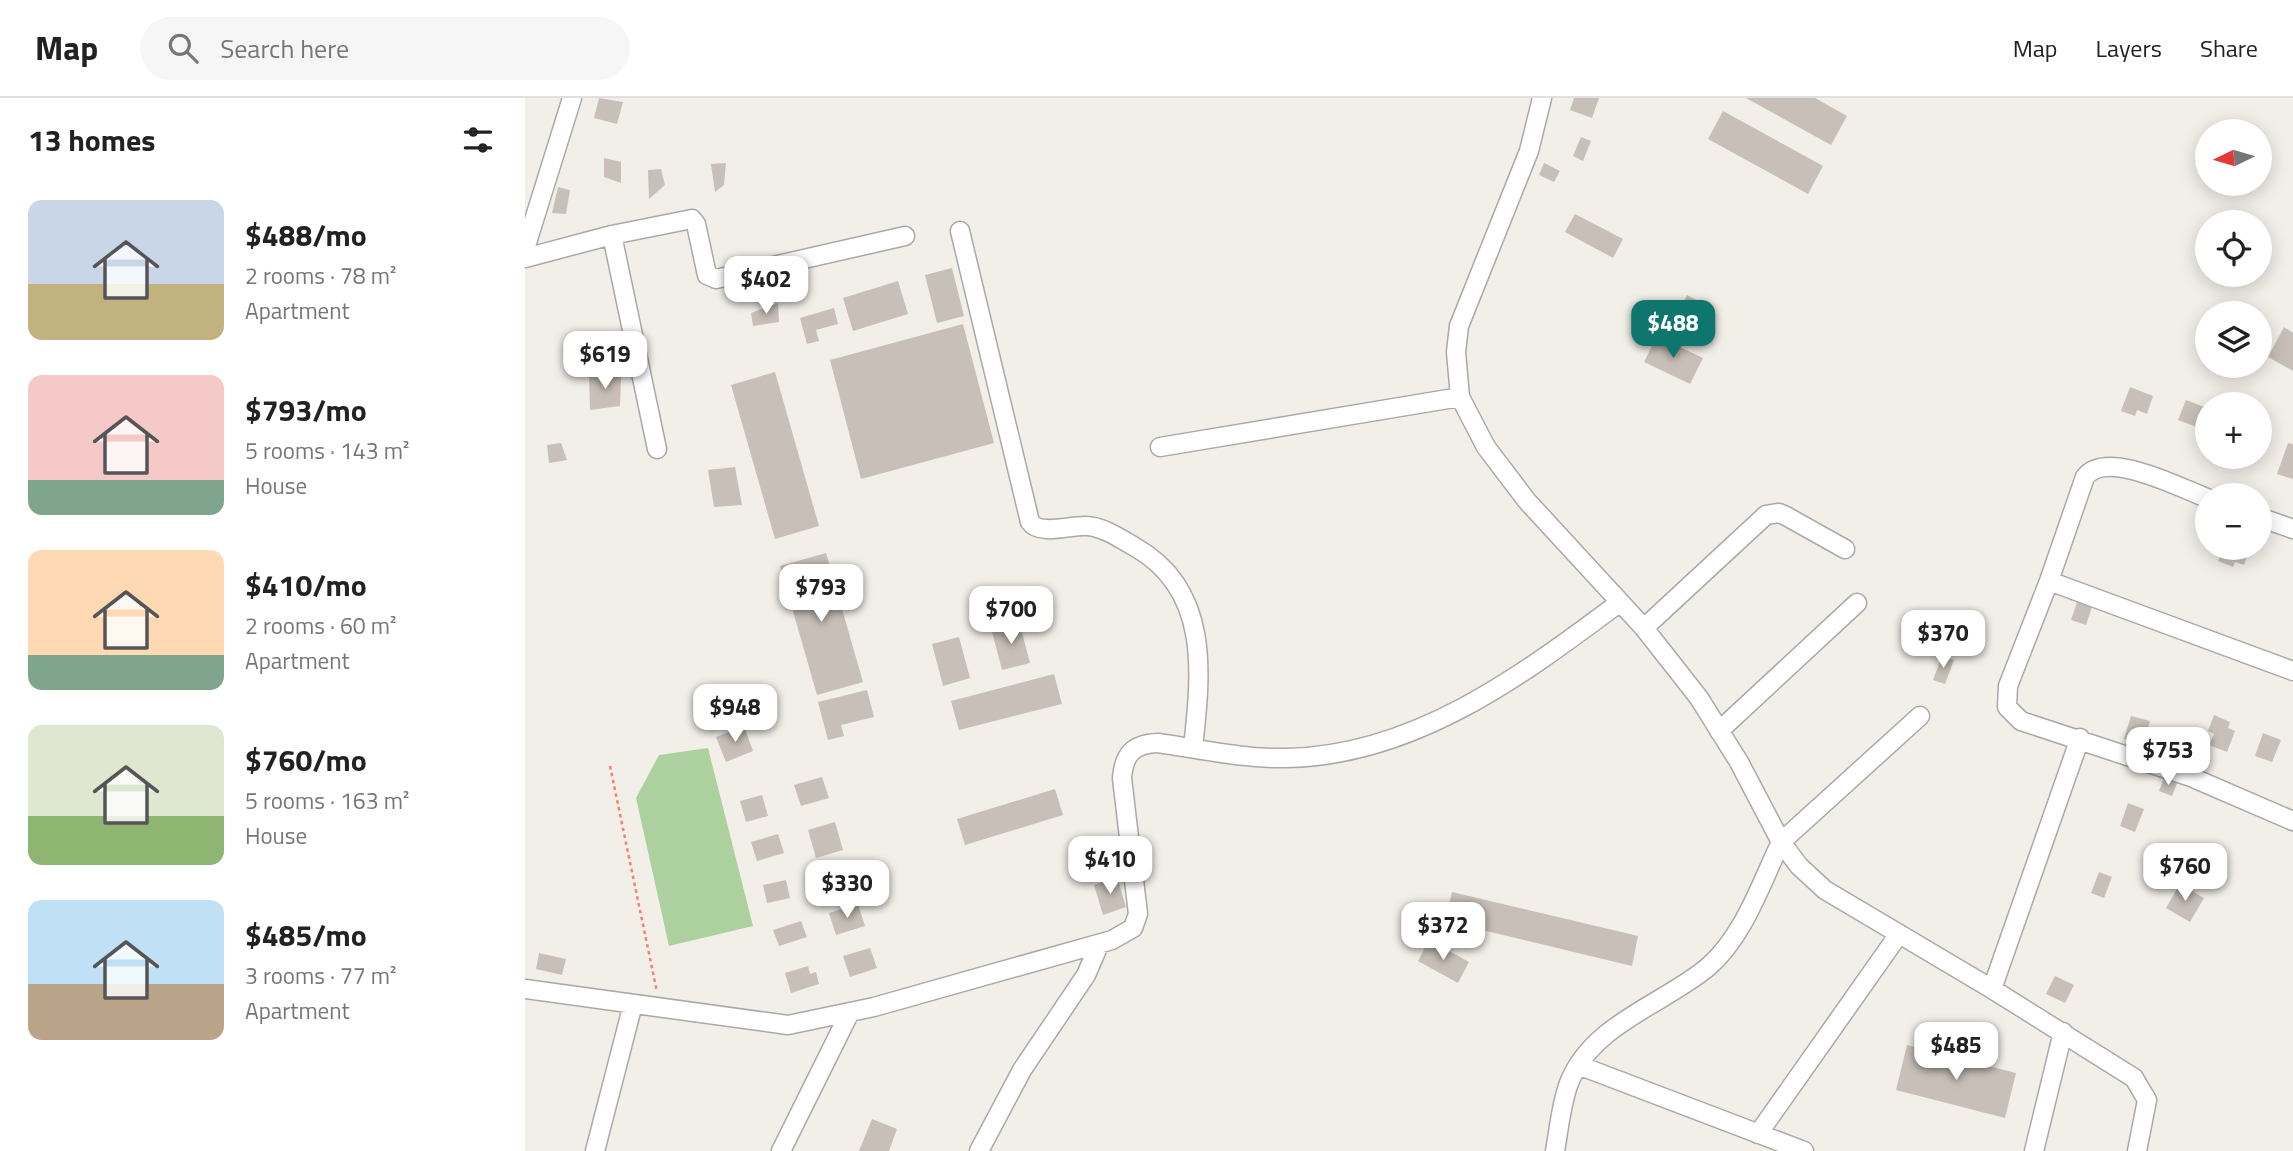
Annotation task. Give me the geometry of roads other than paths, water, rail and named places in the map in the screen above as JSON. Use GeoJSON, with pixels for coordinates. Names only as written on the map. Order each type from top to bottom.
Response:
{"type":"FeatureCollection","features":[{"type":"Feature","properties":{"kind":"street"},"geometry":{"type":"LineString","coordinates":[[525,249],[572,98]]}},
{"type":"Feature","properties":{"kind":"street"},"geometry":{"type":"LineString","coordinates":[[1542,98],[1529,150],[1459,326],[1456,352],[1460,397],[1486,447],[1527,501],[1644,628],[1719,731],[1762,802],[1781,842],[1799,866],[1825,890],[2134,1077],[2147,1100],[2137,1151]]}},
{"type":"Feature","properties":{"kind":"street"},"geometry":{"type":"LineString","coordinates":[[525,258],[612,235],[692,219],[696,224],[708,275],[712,279],[905,236]]}},
{"type":"Feature","properties":{"kind":"street"},"geometry":{"type":"LineString","coordinates":[[960,231],[1030,522],[1041,529],[1089,526],[1117,536],[1144,552],[1164,569],[1183,593],[1193,618],[1198,645],[1199,694],[1192,748]]}},
{"type":"Feature","properties":{"kind":"street"},"geometry":{"type":"LineString","coordinates":[[612,235],[656,449]]}},
{"type":"Feature","properties":{"kind":"street"},"geometry":{"type":"LineString","coordinates":[[1160,447],[1460,397]]}},
{"type":"Feature","properties":{"kind":"street"},"geometry":{"type":"LineString","coordinates":[[2195,494],[2111,464],[2091,469],[2085,477],[2049,581],[2008,686],[2007,707],[2021,720],[2191,777],[2293,821]]}},
{"type":"Feature","properties":{"kind":"street"},"geometry":{"type":"LineString","coordinates":[[1644,628],[1766,515],[1786,516],[1846,549]]}},
{"type":"Feature","properties":{"kind":"street"},"geometry":{"type":"LineString","coordinates":[[2272,521],[2293,528]]}},
{"type":"Feature","properties":{"kind":"street"},"geometry":{"type":"LineString","coordinates":[[2049,581],[2293,671]]}},
{"type":"Feature","properties":{"kind":"street"},"geometry":{"type":"LineString","coordinates":[[525,989],[788,1025],[850,1012],[1099,945],[1127,934],[1133,928],[1138,914],[1122,779],[1123,763],[1133,749],[1143,744],[1283,758],[1343,752],[1461,709],[1503,687],[1619,603]]}},
{"type":"Feature","properties":{"kind":"street"},"geometry":{"type":"LineString","coordinates":[[1719,731],[1857,603]]}},
{"type":"Feature","properties":{"kind":"street"},"geometry":{"type":"LineString","coordinates":[[1555,1151],[1569,1083],[1578,1065],[1623,1023],[1708,967],[1739,928],[1781,842],[1920,716]]}},
{"type":"Feature","properties":{"kind":"street"},"geometry":{"type":"LineString","coordinates":[[1992,989],[2080,738]]}},
{"type":"Feature","properties":{"kind":"street"},"geometry":{"type":"LineString","coordinates":[[1758,1134],[1899,934]]}},
{"type":"Feature","properties":{"kind":"street"},"geometry":{"type":"LineString","coordinates":[[979,1151],[1022,1070],[1086,975],[1099,945]]}},
{"type":"Feature","properties":{"kind":"street"},"geometry":{"type":"LineString","coordinates":[[595,1151],[633,1004]]}},
{"type":"Feature","properties":{"kind":"street"},"geometry":{"type":"LineString","coordinates":[[782,1151],[850,1012]]}},
{"type":"Feature","properties":{"kind":"street"},"geometry":{"type":"LineString","coordinates":[[2034,1151],[2063,1032]]}},
{"type":"Feature","properties":{"kind":"street"},"geometry":{"type":"LineString","coordinates":[[1578,1065],[1804,1151]]}}]}
